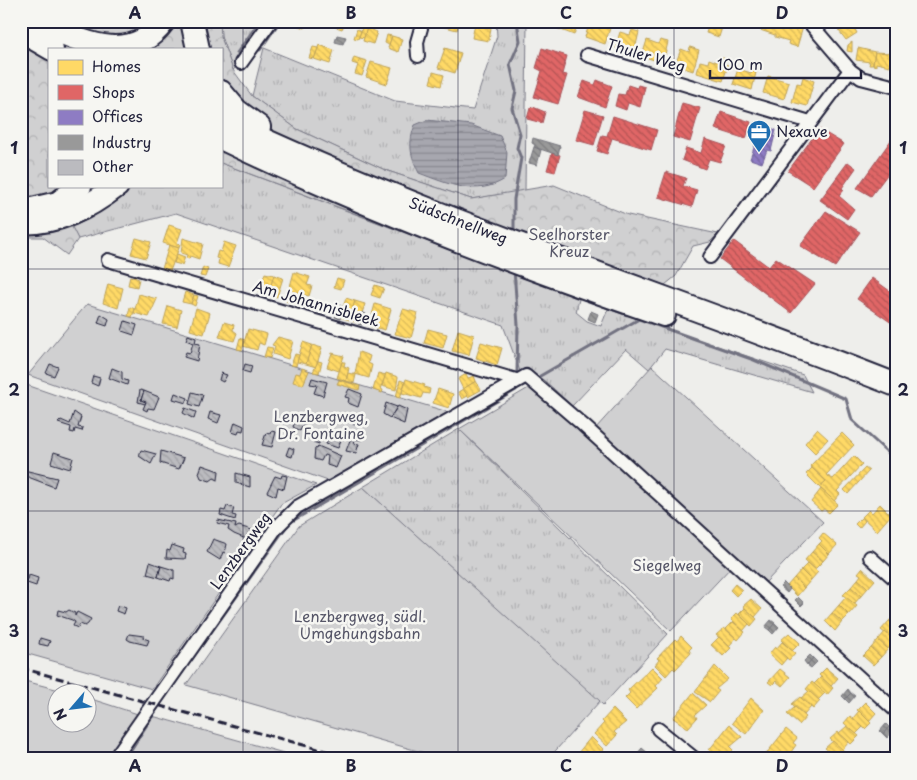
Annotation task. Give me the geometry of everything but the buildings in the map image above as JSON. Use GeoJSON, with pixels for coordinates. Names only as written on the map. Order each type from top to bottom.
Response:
{"type":"FeatureCollection","features":[{"type":"Feature","properties":{"kind":"highway"},"geometry":{"type":"LineString","coordinates":[[31,28],[86,42],[115,47],[134,44],[144,40],[164,21]]}},
{"type":"Feature","properties":{"kind":"highway"},"geometry":{"type":"LineString","coordinates":[[192,21],[198,48]]}},
{"type":"Feature","properties":{"kind":"highway"},"geometry":{"type":"LineString","coordinates":[[31,28],[51,48]]}},
{"type":"Feature","properties":{"kind":"highway"},"geometry":{"type":"LineString","coordinates":[[31,28],[80,48]]}},
{"type":"Feature","properties":{"kind":"highway"},"geometry":{"type":"LineString","coordinates":[[31,28],[48,52]]}},
{"type":"Feature","properties":{"kind":"highway"},"geometry":{"type":"LineString","coordinates":[[222,93],[237,111],[297,164]]}},
{"type":"Feature","properties":{"kind":"highway","name":"Südschnellweg"},"geometry":{"type":"LineString","coordinates":[[222,121],[297,164]]}},
{"type":"Feature","properties":{"kind":"highway","name":"Südschnellweg"},"geometry":{"type":"LineString","coordinates":[[222,138],[297,164],[490,243],[896,397]]}},
{"type":"Feature","properties":{"kind":"highway"},"geometry":{"type":"LineString","coordinates":[[222,153],[297,164]]}},
{"type":"Feature","properties":{"kind":"highway"},"geometry":{"type":"LineString","coordinates":[[21,210],[40,208],[58,203],[77,188]]}},
{"type":"Feature","properties":{"kind":"highway"},"geometry":{"type":"LineString","coordinates":[[21,223],[50,221],[77,212],[114,188]]}},
{"type":"Feature","properties":{"kind":"highway","name":"Südschnellweg"},"geometry":{"type":"LineString","coordinates":[[618,291],[719,317],[896,385]]}},
{"type":"Feature","properties":{"kind":"street"},"geometry":{"type":"LineString","coordinates":[[241,63],[271,21]]}},
{"type":"Feature","properties":{"kind":"street"},"geometry":{"type":"LineString","coordinates":[[418,56],[417,42],[423,21]]}},
{"type":"Feature","properties":{"kind":"street"},"geometry":{"type":"LineString","coordinates":[[808,21],[850,70],[861,78],[896,87]]}},
{"type":"Feature","properties":{"kind":"street","name":"Thuler Weg"},"geometry":{"type":"LineString","coordinates":[[587,54],[810,122]]}},
{"type":"Feature","properties":{"kind":"street"},"geometry":{"type":"LineString","coordinates":[[710,257],[850,70]]}},
{"type":"Feature","properties":{"kind":"street","name":"Am Johannisbleek"},"geometry":{"type":"LineString","coordinates":[[108,260],[521,378]]}},
{"type":"Feature","properties":{"kind":"street"},"geometry":{"type":"LineString","coordinates":[[521,378],[590,432],[896,711]]}},
{"type":"Feature","properties":{"kind":"street","name":"Lenzbergweg"},"geometry":{"type":"LineString","coordinates":[[114,759],[276,528],[297,507],[521,378]]}},
{"type":"Feature","properties":{"kind":"street"},"geometry":{"type":"LineString","coordinates":[[870,557],[896,580]]}},
{"type":"Feature","properties":{"kind":"street"},"geometry":{"type":"LineString","coordinates":[[658,730],[695,759]]}},
{"type":"Feature","properties":{"kind":"green space","name":"Seelhorster Kreuz"},"geometry":{"type":"Polygon","coordinates":[[[21,21],[220,21],[221,37],[233,70],[252,96],[297,129],[385,170],[471,199],[554,185],[628,215],[718,234],[710,242],[693,246],[676,276],[627,316],[222,163],[222,48],[48,48],[48,188],[132,188],[91,218],[72,227],[78,239],[67,255],[43,237],[21,237],[21,21]]]}},
{"type":"Feature","properties":{"kind":"green space"},"geometry":{"type":"Polygon","coordinates":[[[220,21],[271,21],[241,63],[233,70],[221,37],[220,21]]]}},
{"type":"Feature","properties":{"kind":"green space"},"geometry":{"type":"Polygon","coordinates":[[[496,21],[527,21],[525,191],[471,199],[385,170],[297,129],[252,96],[264,48],[395,101],[473,110],[497,36],[496,21]]]}},
{"type":"Feature","properties":{"kind":"green space"},"geometry":{"type":"Polygon","coordinates":[[[222,163],[579,299],[576,312],[587,321],[601,326],[608,309],[803,375],[812,392],[665,349],[649,369],[626,349],[572,406],[541,378],[527,371],[520,371],[503,325],[176,213],[78,239],[71,227],[91,218],[132,188],[222,188],[222,163]]]}},
{"type":"Feature","properties":{"kind":"green space","name":"Lenzbergweg, Dr. Fontaine"},"geometry":{"type":"Polygon","coordinates":[[[87,304],[448,412],[328,481],[28,375],[87,304]]]}},
{"type":"Feature","properties":{"kind":"green space","name":"Siegelweg"},"geometry":{"type":"Polygon","coordinates":[[[652,366],[823,522],[766,582],[595,429],[652,366]]]}},
{"type":"Feature","properties":{"kind":"green space"},"geometry":{"type":"Polygon","coordinates":[[[21,383],[316,485],[281,504],[152,689],[21,652],[21,383]]]}},
{"type":"Feature","properties":{"kind":"green space","name":"Siegelweg"},"geometry":{"type":"Polygon","coordinates":[[[532,386],[733,565],[671,631],[459,429],[532,386]]]}},
{"type":"Feature","properties":{"kind":"green space"},"geometry":{"type":"Polygon","coordinates":[[[459,429],[668,634],[603,705],[363,487],[459,429]]]}},
{"type":"Feature","properties":{"kind":"green space","name":"Lenzbergweg, südl. Umgehungsbahn"},"geometry":{"type":"Polygon","coordinates":[[[363,487],[600,701],[548,759],[446,759],[186,685],[299,526],[363,487]]]}},
{"type":"Feature","properties":{"kind":"green space"},"geometry":{"type":"Polygon","coordinates":[[[21,680],[48,687],[48,732],[98,732],[98,701],[147,717],[156,717],[305,759],[21,759],[21,680]]]}},
{"type":"Feature","properties":{"kind":"shaded area"},"geometry":{"type":"Polygon","coordinates":[[[427,120],[471,125],[500,136],[507,152],[505,179],[484,187],[473,188],[462,187],[419,173],[412,155],[411,138],[415,125],[427,120]]]}},
{"type":"Feature","properties":{"kind":"waterway"},"geometry":{"type":"LineString","coordinates":[[237,53],[260,21]]}},
{"type":"Feature","properties":{"kind":"waterway"},"geometry":{"type":"LineString","coordinates":[[260,50],[280,21]]}},
{"type":"Feature","properties":{"kind":"waterway"},"geometry":{"type":"LineString","coordinates":[[514,234],[514,199],[521,158],[517,148],[520,134],[512,108],[516,91],[510,64],[520,41],[517,21]]}},
{"type":"Feature","properties":{"kind":"waterway"},"geometry":{"type":"LineString","coordinates":[[514,270],[518,325],[517,371]]}},
{"type":"Feature","properties":{"kind":"waterway"},"geometry":{"type":"LineString","coordinates":[[540,376],[639,319],[754,360],[846,399],[852,420],[896,460]]}},
{"type":"Feature","properties":{"kind":"waterway"},"geometry":{"type":"LineString","coordinates":[[516,389],[524,385]]}},
{"type":"Feature","properties":{"kind":"waterway"},"geometry":{"type":"LineString","coordinates":[[125,759],[162,701],[289,523],[516,390],[516,387]]}},
{"type":"Feature","properties":{"kind":"railway"},"geometry":{"type":"LineString","coordinates":[[21,668],[355,759]]}},
{"type":"Feature","properties":{"kind":"place","name":"Nexave"},"geometry":{"type":"Point","coordinates":[759,153]}}]}
